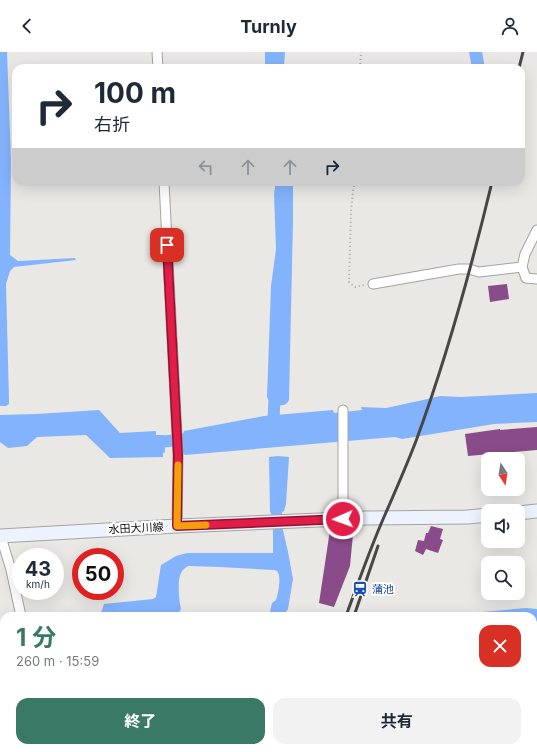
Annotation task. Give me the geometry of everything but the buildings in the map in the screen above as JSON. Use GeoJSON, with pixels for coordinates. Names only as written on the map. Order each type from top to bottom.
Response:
{"type":"FeatureCollection","features":[{"type":"Feature","properties":{"kind":"main road"},"geometry":{"type":"LineString","coordinates":[[525,512],[537,511]]}},
{"type":"Feature","properties":{"kind":"main road","name":"水田大川線"},"geometry":{"type":"LineString","coordinates":[[0,537],[177,526],[343,519],[481,516]]}},
{"type":"Feature","properties":{"kind":"street"},"geometry":{"type":"LineString","coordinates":[[157,52],[158,64]]}},
{"type":"Feature","properties":{"kind":"street"},"geometry":{"type":"LineString","coordinates":[[164,186],[178,455],[177,526]]}},
{"type":"Feature","properties":{"kind":"street"},"geometry":{"type":"LineString","coordinates":[[537,230],[525,254],[522,267],[526,278],[537,279]]}},
{"type":"Feature","properties":{"kind":"street"},"geometry":{"type":"LineString","coordinates":[[373,284],[459,269],[469,269],[480,272],[522,267]]}},
{"type":"Feature","properties":{"kind":"street"},"geometry":{"type":"LineString","coordinates":[[343,410],[343,519]]}},
{"type":"Feature","properties":{"kind":"street"},"geometry":{"type":"LineString","coordinates":[[0,537],[11,570],[19,612]]}},
{"type":"Feature","properties":{"kind":"path"},"geometry":{"type":"LineString","coordinates":[[360,64],[361,52]]}},
{"type":"Feature","properties":{"kind":"path"},"geometry":{"type":"LineString","coordinates":[[354,186],[349,282],[355,287],[373,284]]}},
{"type":"Feature","properties":{"kind":"water"},"geometry":{"type":"Polygon","coordinates":[[[0,52],[7,52],[11,159],[10,255],[18,261],[75,258],[76,260],[14,267],[10,271],[6,284],[9,404],[6,406],[0,406],[0,52]]]}},
{"type":"Feature","properties":{"kind":"water"},"geometry":{"type":"Polygon","coordinates":[[[265,52],[285,52],[284,64],[265,64],[265,52]]]}},
{"type":"Feature","properties":{"kind":"water"},"geometry":{"type":"Polygon","coordinates":[[[469,52],[482,52],[484,64],[471,64],[469,52]]]}},
{"type":"Feature","properties":{"kind":"water"},"geometry":{"type":"Polygon","coordinates":[[[275,186],[293,186],[289,400],[283,405],[270,403],[267,397],[271,286],[276,249],[275,186]]]}},
{"type":"Feature","properties":{"kind":"water"},"geometry":{"type":"Polygon","coordinates":[[[537,393],[537,422],[494,424],[402,439],[395,437],[185,455],[180,452],[179,435],[183,434],[184,431],[264,416],[333,410],[334,413],[362,410],[361,407],[386,408],[440,396],[461,397],[537,393]]]}},
{"type":"Feature","properties":{"kind":"water"},"geometry":{"type":"Polygon","coordinates":[[[99,410],[120,433],[156,431],[156,435],[164,435],[165,452],[163,453],[163,457],[110,458],[86,435],[37,437],[27,446],[8,448],[0,442],[0,415],[99,410]]]}},
{"type":"Feature","properties":{"kind":"water"},"geometry":{"type":"Polygon","coordinates":[[[269,457],[289,457],[286,504],[284,511],[282,512],[283,530],[293,579],[288,609],[286,612],[270,612],[272,603],[276,600],[279,590],[279,577],[276,570],[188,566],[182,571],[179,580],[181,609],[179,612],[101,612],[104,604],[153,599],[156,597],[161,565],[176,556],[187,553],[273,553],[273,529],[270,512],[269,457]]]}},
{"type":"Feature","properties":{"kind":"water"},"geometry":{"type":"Polygon","coordinates":[[[526,608],[537,609],[537,612],[482,612],[526,608]]]}},
{"type":"Feature","properties":{"kind":"waterway"},"geometry":{"type":"LineString","coordinates":[[273,430],[275,389]]}},
{"type":"Feature","properties":{"kind":"waterway"},"geometry":{"type":"LineString","coordinates":[[149,443],[188,439]]}},
{"type":"Feature","properties":{"kind":"railway"},"geometry":{"type":"LineString","coordinates":[[520,64],[523,52]]}},
{"type":"Feature","properties":{"kind":"railway"},"geometry":{"type":"LineString","coordinates":[[347,612],[374,541],[416,441],[438,377],[458,313],[491,186]]}},
{"type":"Feature","properties":{"kind":"railway"},"geometry":{"type":"LineString","coordinates":[[355,612],[378,546]]}},
{"type":"Feature","properties":{"kind":"slow traffic"},"geometry":{"type":"LineString","coordinates":[[178,465],[177,526],[206,525]]}},
{"type":"Feature","properties":{"kind":"place","name":"蒲池"},"geometry":{"type":"Point","coordinates":[360,589]}},
{"type":"Feature","properties":{"kind":"route"},"geometry":{"type":"LineString","coordinates":[[167,245],[178,455],[177,526],[343,519]]}}]}
